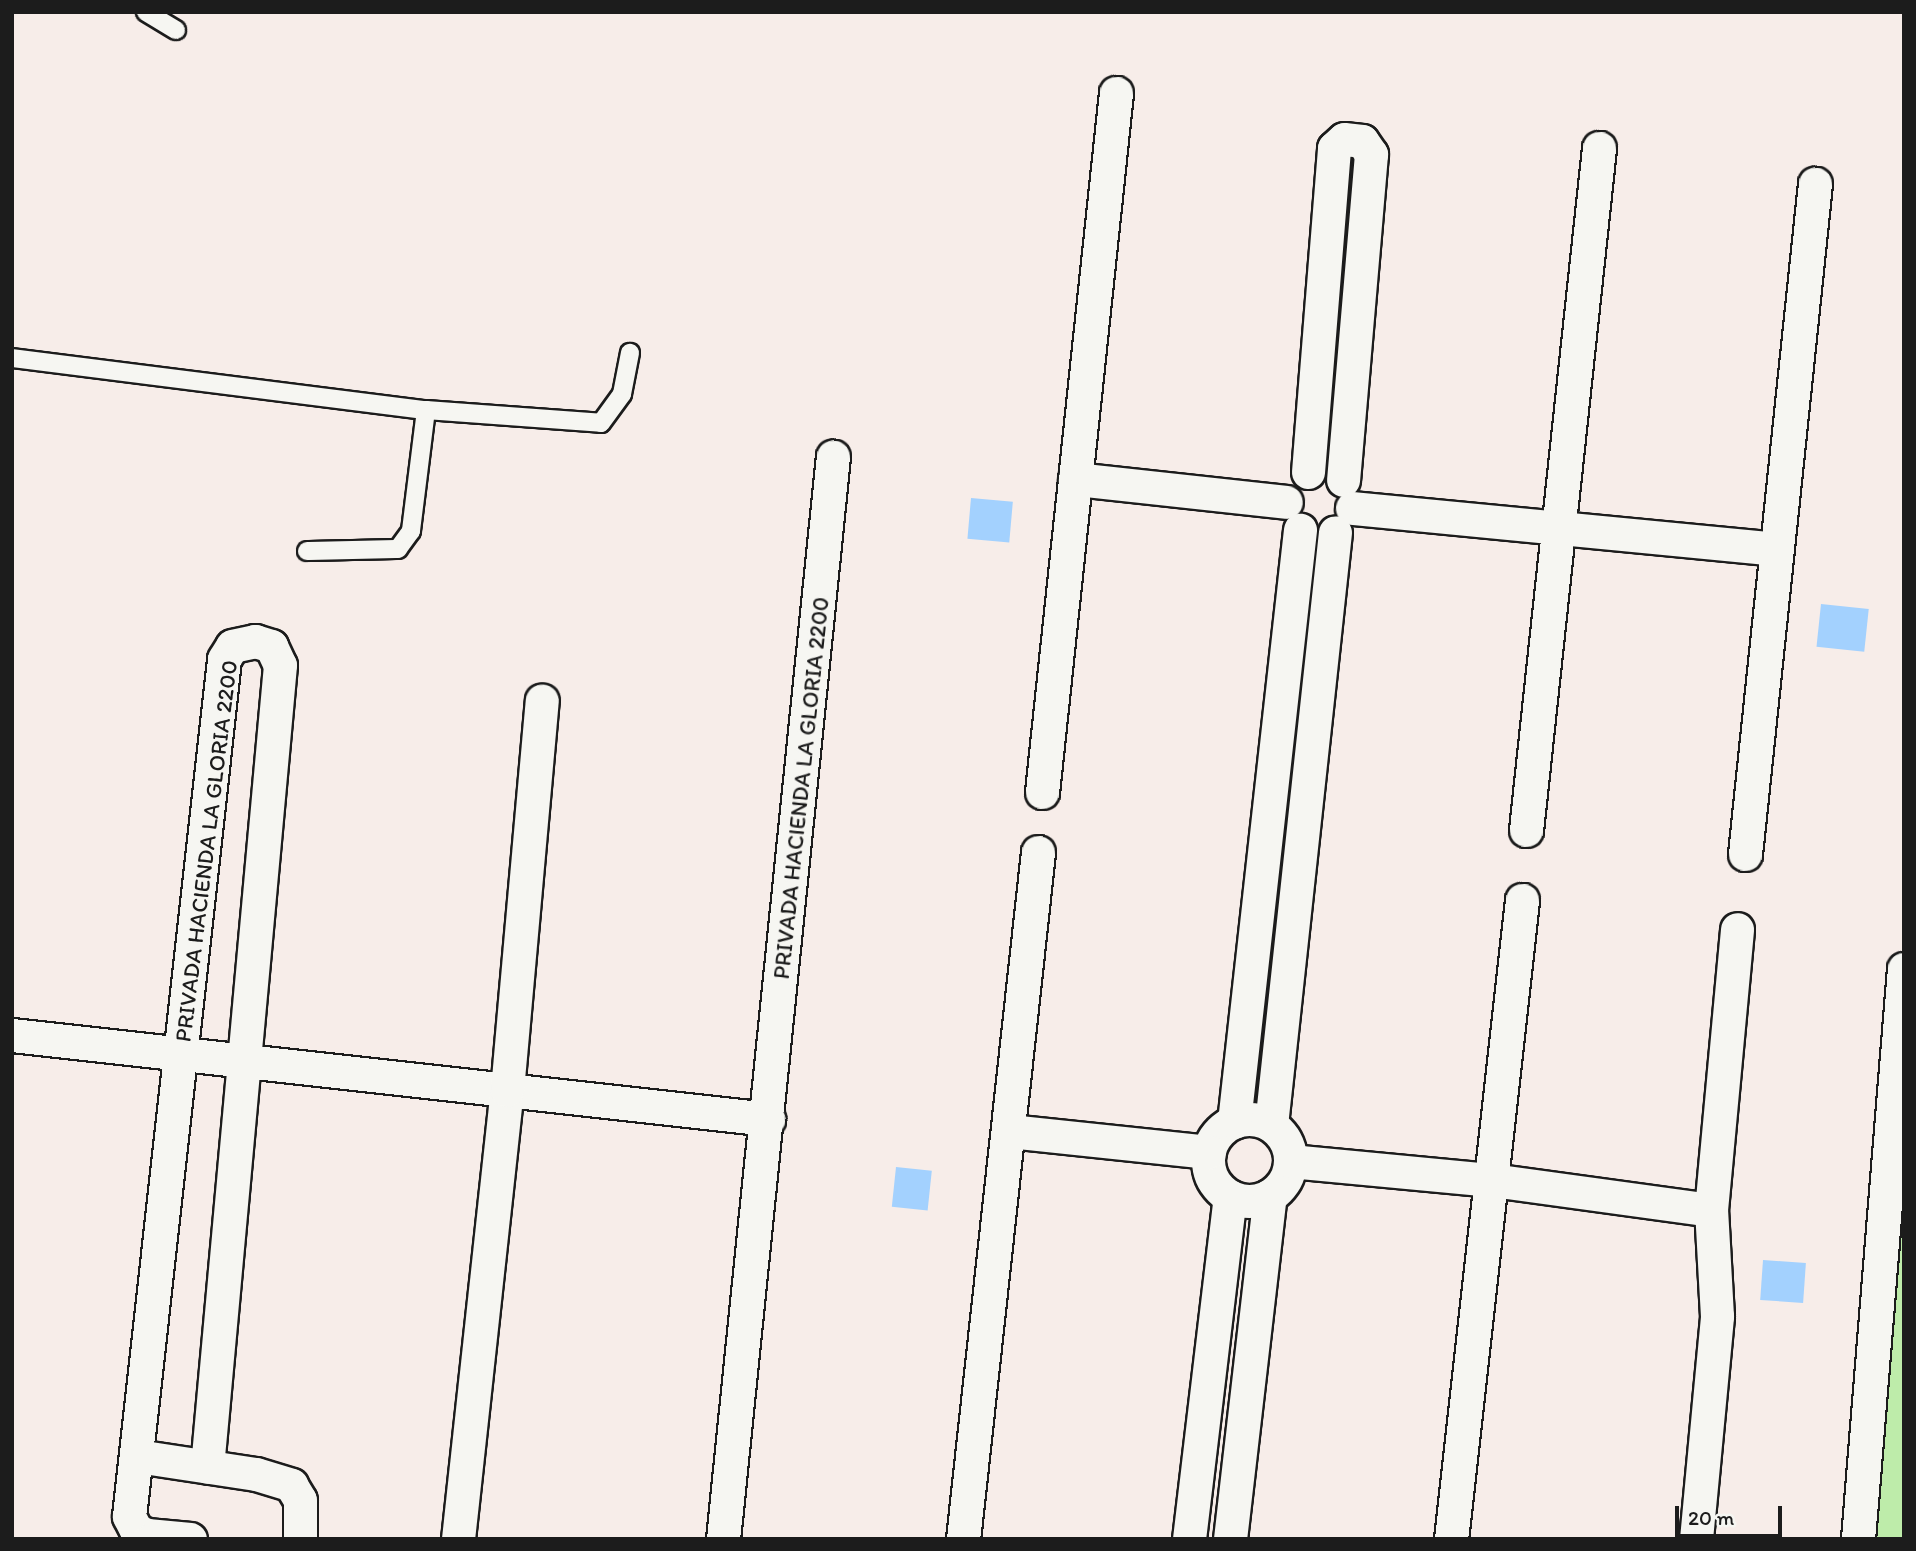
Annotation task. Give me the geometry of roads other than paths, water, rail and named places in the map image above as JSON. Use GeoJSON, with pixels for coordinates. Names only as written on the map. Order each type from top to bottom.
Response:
{"type":"FeatureCollection","features":[{"type":"Feature","properties":{"kind":"street"},"geometry":{"type":"LineString","coordinates":[[1042,792],[1116,93]]}},
{"type":"Feature","properties":{"kind":"street"},"geometry":{"type":"LineString","coordinates":[[1271,1125],[1344,507],[1371,154],[1362,141],[1344,139],[1334,148],[1308,472]]}},
{"type":"Feature","properties":{"kind":"street"},"geometry":{"type":"LineString","coordinates":[[1526,830],[1599,148]]}},
{"type":"Feature","properties":{"kind":"street"},"geometry":{"type":"LineString","coordinates":[[1745,853],[1774,549],[1815,184]]}},
{"type":"Feature","properties":{"kind":"street","name":"PRIVADA HACIENDA LA GLORIA 2200"},"geometry":{"type":"LineString","coordinates":[[723,1539],[768,1119],[833,457]]}},
{"type":"Feature","properties":{"kind":"street"},"geometry":{"type":"LineString","coordinates":[[1234,1122],[1293,516],[1292,484],[1308,472],[1321,470],[1344,507]]}},
{"type":"Feature","properties":{"kind":"street"},"geometry":{"type":"LineString","coordinates":[[1075,480],[1293,516],[1312,536],[1344,507],[1774,549]]}},
{"type":"Feature","properties":{"kind":"street","name":"PRIVADA HACIENDA LA GLORIA 2200"},"geometry":{"type":"LineString","coordinates":[[190,1539],[147,1535],[133,1525],[129,1516],[183,1054],[224,659],[232,646],[255,640],[271,646],[281,664],[207,1467]]}},
{"type":"Feature","properties":{"kind":"street"},"geometry":{"type":"LineString","coordinates":[[458,1539],[507,1090],[542,701]]}},
{"type":"Feature","properties":{"kind":"street"},"geometry":{"type":"LineString","coordinates":[[963,1539],[1038,852]]}},
{"type":"Feature","properties":{"kind":"street"},"geometry":{"type":"LineString","coordinates":[[1451,1539],[1522,900]]}},
{"type":"Feature","properties":{"kind":"street"},"geometry":{"type":"LineString","coordinates":[[1696,1539],[1717,1316],[1711,1210],[1737,929]]}},
{"type":"Feature","properties":{"kind":"street"},"geometry":{"type":"LineString","coordinates":[[1858,1539],[1904,969]]}},
{"type":"Feature","properties":{"kind":"street","name":"PRIVADA HACIENDA LA GLORIA 2200"},"geometry":{"type":"LineString","coordinates":[[12,1035],[768,1119]]}},
{"type":"Feature","properties":{"kind":"street"},"geometry":{"type":"LineString","coordinates":[[1259,1120],[1271,1125],[1281,1135],[1290,1161],[1280,1186],[1270,1195],[1244,1200],[1230,1196],[1213,1178],[1209,1152],[1222,1129],[1234,1122],[1259,1120]]}},
{"type":"Feature","properties":{"kind":"street"},"geometry":{"type":"LineString","coordinates":[[1009,1131],[1209,1152]]}},
{"type":"Feature","properties":{"kind":"street"},"geometry":{"type":"LineString","coordinates":[[1290,1161],[1492,1180],[1711,1210]]}},
{"type":"Feature","properties":{"kind":"street"},"geometry":{"type":"LineString","coordinates":[[1230,1539],[1270,1195]]}},
{"type":"Feature","properties":{"kind":"street"},"geometry":{"type":"LineString","coordinates":[[1189,1539],[1230,1196]]}},
{"type":"Feature","properties":{"kind":"street"},"geometry":{"type":"LineString","coordinates":[[137,1456],[207,1467],[291,1485],[300,1500],[300,1539]]}},
{"type":"Feature","properties":{"kind":"lane"},"geometry":{"type":"LineString","coordinates":[[146,12],[176,30]]}},
{"type":"Feature","properties":{"kind":"lane"},"geometry":{"type":"LineString","coordinates":[[12,358],[426,410],[601,423],[622,394],[630,353]]}},
{"type":"Feature","properties":{"kind":"lane"},"geometry":{"type":"LineString","coordinates":[[307,551],[398,549],[411,531],[426,410]]}},
{"type":"Feature","properties":{"kind":"water"},"geometry":{"type":"Polygon","coordinates":[[[971,498],[1013,502],[1009,543],[967,539],[971,498]]]}},
{"type":"Feature","properties":{"kind":"water"},"geometry":{"type":"Polygon","coordinates":[[[1821,604],[1869,609],[1864,652],[1817,647],[1821,604]]]}},
{"type":"Feature","properties":{"kind":"water"},"geometry":{"type":"Polygon","coordinates":[[[896,1167],[932,1171],[928,1211],[892,1207],[896,1167]]]}},
{"type":"Feature","properties":{"kind":"water"},"geometry":{"type":"Polygon","coordinates":[[[1763,1260],[1806,1263],[1803,1303],[1760,1300],[1763,1260]]]}}]}
